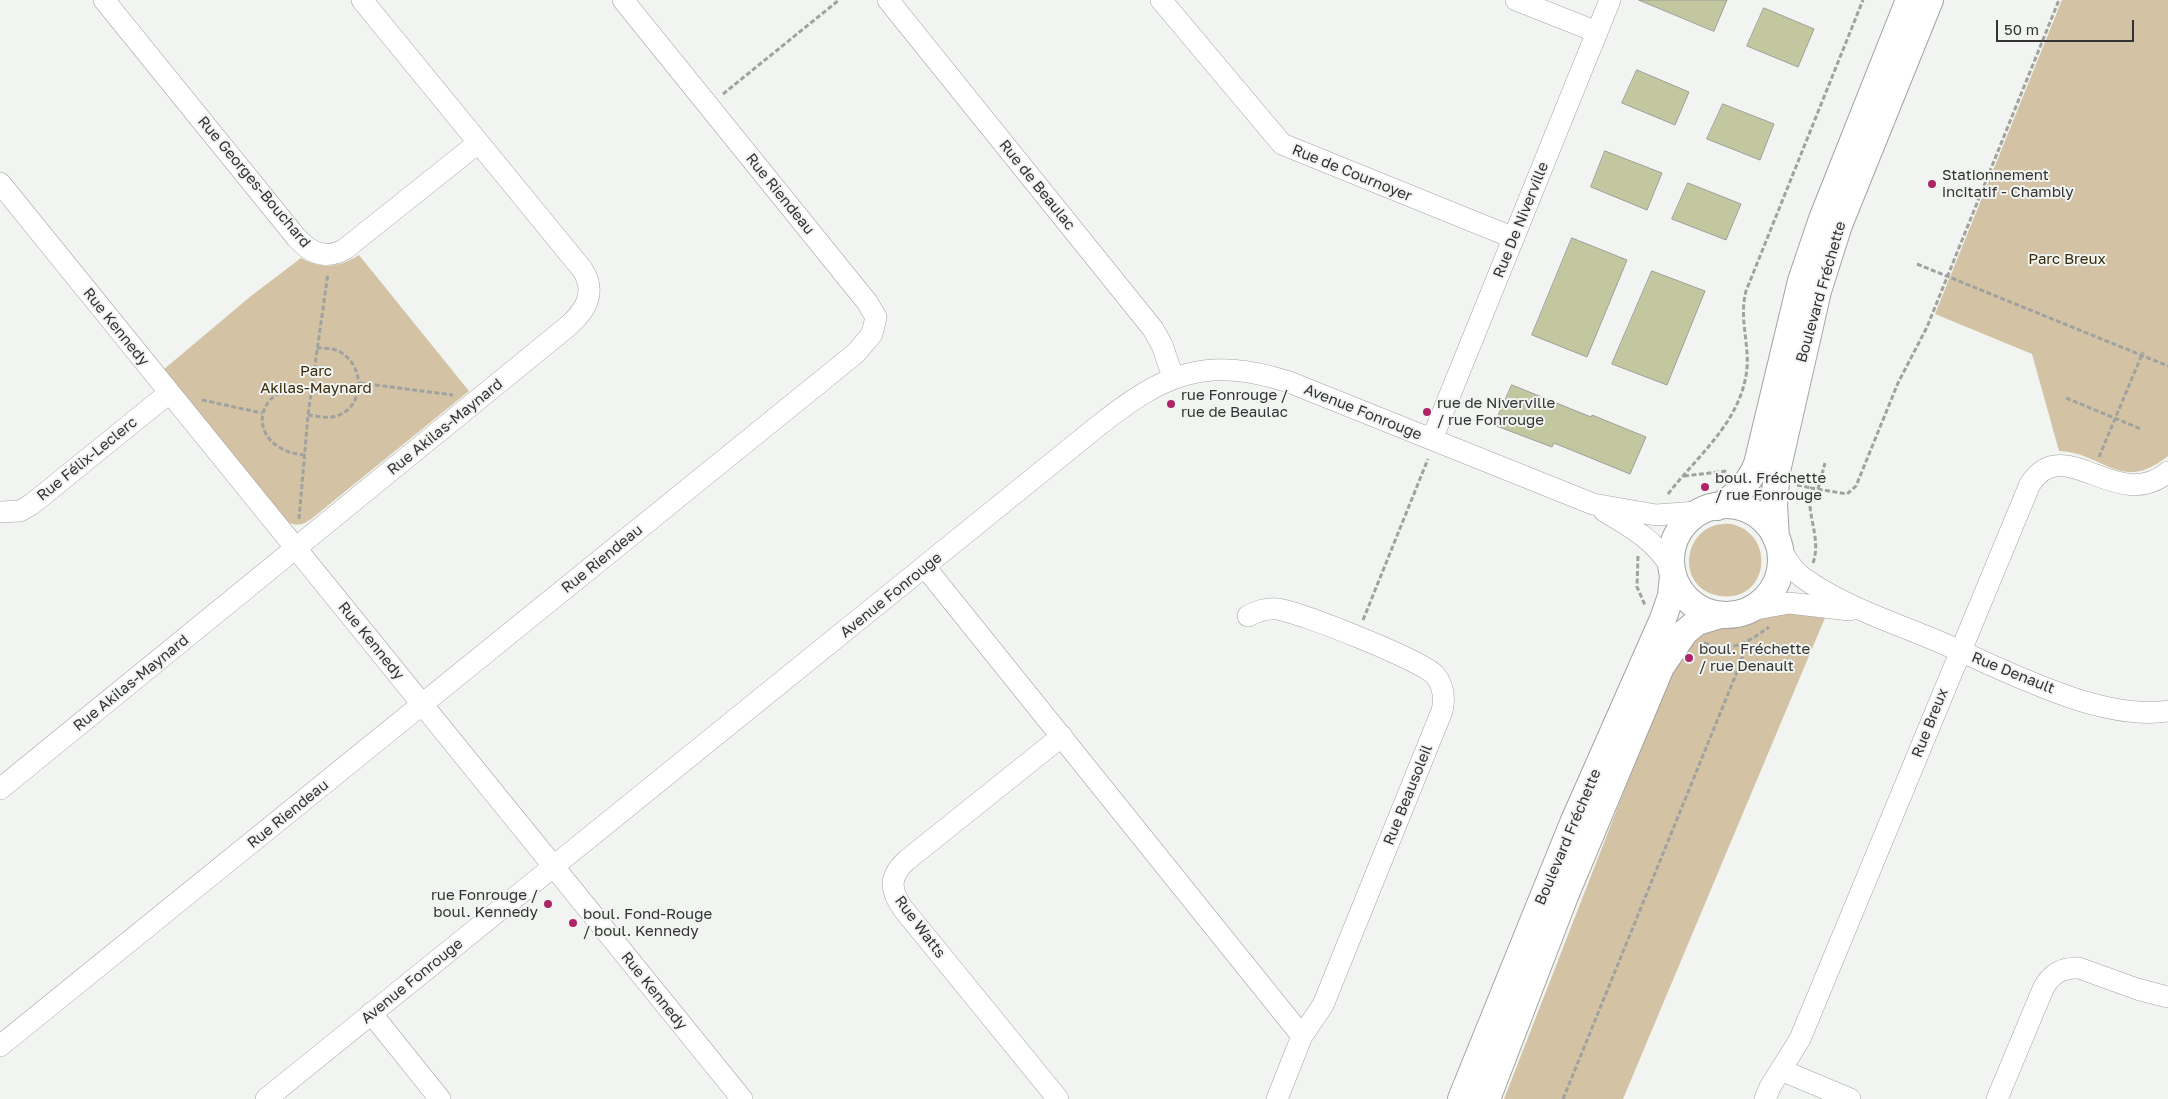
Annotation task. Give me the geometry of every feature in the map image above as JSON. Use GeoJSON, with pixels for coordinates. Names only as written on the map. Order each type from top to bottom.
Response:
{"type":"FeatureCollection","features":[{"type":"Feature","properties":{"kind":"main road","name":"Boulevard Fréchette"},"geometry":{"type":"LineString","coordinates":[[1708,509],[1736,495],[1757,464],[1801,282],[1816,237],[1909,0]]}},
{"type":"Feature","properties":{"kind":"main road","name":"Boulevard Fréchette"},"geometry":{"type":"LineString","coordinates":[[1778,543],[1774,506],[1777,471],[1818,292],[1839,225],[1930,0]]}},
{"type":"Feature","properties":{"kind":"main road"},"geometry":{"type":"LineString","coordinates":[[1729,506],[1749,511],[1765,522],[1778,543],[1781,559],[1778,579],[1768,596],[1750,610],[1720,615],[1708,612],[1688,601],[1677,586],[1673,573],[1672,551],[1678,533],[1689,519],[1708,509],[1729,506]]}},
{"type":"Feature","properties":{"kind":"main road","name":"Boulevard Fréchette"},"geometry":{"type":"LineString","coordinates":[[1461,1099],[1572,823],[1663,619],[1671,596],[1673,573]]}},
{"type":"Feature","properties":{"kind":"main road","name":"Boulevard Fréchette"},"geometry":{"type":"LineString","coordinates":[[1486,1099],[1568,887],[1661,667],[1672,647],[1685,632],[1697,622],[1720,615]]}},
{"type":"Feature","properties":{"kind":"street","name":"Rue Georges-Bouchard"},"geometry":{"type":"LineString","coordinates":[[104,0],[303,245],[314,253],[330,255],[345,249],[478,143]]}},
{"type":"Feature","properties":{"kind":"street","name":"Rue Akilas-Maynard"},"geometry":{"type":"LineString","coordinates":[[0,788],[575,320],[587,303],[589,289],[582,269],[362,0]]}},
{"type":"Feature","properties":{"kind":"street","name":"Rue Riendeau"},"geometry":{"type":"LineString","coordinates":[[0,1046],[848,359],[872,334],[876,317],[867,302],[623,0]]}},
{"type":"Feature","properties":{"kind":"street","name":"Rue de Beaulac"},"geometry":{"type":"LineString","coordinates":[[888,0],[1153,329],[1162,345],[1173,377]]}},
{"type":"Feature","properties":{"kind":"street","name":"Rue de Cournoyer"},"geometry":{"type":"LineString","coordinates":[[1161,0],[1282,144],[1514,238]]}},
{"type":"Feature","properties":{"kind":"street"},"geometry":{"type":"LineString","coordinates":[[1516,0],[1597,32]]}},
{"type":"Feature","properties":{"kind":"street","name":"Rue De Niverville"},"geometry":{"type":"LineString","coordinates":[[1430,449],[1610,0]]}},
{"type":"Feature","properties":{"kind":"street","name":"Rue Kennedy"},"geometry":{"type":"LineString","coordinates":[[0,183],[742,1099]]}},
{"type":"Feature","properties":{"kind":"street","name":"Avenue Fonrouge"},"geometry":{"type":"LineString","coordinates":[[266,1099],[1115,412],[1145,391],[1173,377],[1224,370],[1260,374],[1289,382],[1430,449],[1593,504]]}},
{"type":"Feature","properties":{"kind":"street","name":"Rue Félix-Leclerc"},"geometry":{"type":"LineString","coordinates":[[0,512],[20,511],[32,504],[169,393]]}},
{"type":"Feature","properties":{"kind":"street","name":"Rue Breux"},"geometry":{"type":"LineString","coordinates":[[1765,1099],[1800,1039],[2026,492],[2039,473],[2052,465],[2068,464],[2115,483],[2135,485],[2151,483],[2168,472]]}},
{"type":"Feature","properties":{"kind":"street"},"geometry":{"type":"LineString","coordinates":[[1593,504],[1669,516],[1708,509]]}},
{"type":"Feature","properties":{"kind":"street"},"geometry":{"type":"LineString","coordinates":[[1593,504],[1643,536],[1660,551],[1673,573]]}},
{"type":"Feature","properties":{"kind":"street","name":"Rue Denault"},"geometry":{"type":"LineString","coordinates":[[1778,543],[1789,564],[1800,576],[1863,611],[2095,705],[2139,712],[2168,711]]}},
{"type":"Feature","properties":{"kind":"street"},"geometry":{"type":"LineString","coordinates":[[925,567],[1302,1036]]}},
{"type":"Feature","properties":{"kind":"street","name":"Rue Denault"},"geometry":{"type":"LineString","coordinates":[[1750,610],[1789,603],[1863,611]]}},
{"type":"Feature","properties":{"kind":"street","name":"Rue Beausoleil"},"geometry":{"type":"LineString","coordinates":[[1248,616],[1267,609],[1286,611],[1356,637],[1425,666],[1436,676],[1444,695],[1439,719],[1322,1004],[1302,1036],[1277,1099]]}},
{"type":"Feature","properties":{"kind":"street","name":"Rue Watts"},"geometry":{"type":"LineString","coordinates":[[1058,1099],[904,910],[894,894],[891,884],[896,872],[907,860],[1062,736]]}},
{"type":"Feature","properties":{"kind":"street"},"geometry":{"type":"LineString","coordinates":[[1997,1099],[2043,989],[2051,977],[2059,971],[2068,968],[2079,968],[2137,989],[2168,997]]}},
{"type":"Feature","properties":{"kind":"street"},"geometry":{"type":"LineString","coordinates":[[371,1013],[440,1099]]}},
{"type":"Feature","properties":{"kind":"street"},"geometry":{"type":"LineString","coordinates":[[1782,1070],[1850,1099]]}},
{"type":"Feature","properties":{"kind":"path"},"geometry":{"type":"LineString","coordinates":[[709,105],[839,0]]}},
{"type":"Feature","properties":{"kind":"path"},"geometry":{"type":"LineString","coordinates":[[1664,500],[1722,430],[1736,404],[1747,370],[1742,317],[1746,291],[1863,0]]}},
{"type":"Feature","properties":{"kind":"path"},"geometry":{"type":"LineString","coordinates":[[1812,567],[1817,545],[1809,496],[1811,488],[1847,494],[1856,486],[1890,402],[1927,327],[2059,0]]}},
{"type":"Feature","properties":{"kind":"path"},"geometry":{"type":"LineString","coordinates":[[296,549],[308,415],[330,255]]}},
{"type":"Feature","properties":{"kind":"path"},"geometry":{"type":"LineString","coordinates":[[1917,264],[2142,353],[2168,366]]}},
{"type":"Feature","properties":{"kind":"path"},"geometry":{"type":"LineString","coordinates":[[308,415],[334,417],[346,412],[353,404],[360,383],[354,364],[343,353],[317,348]]}},
{"type":"Feature","properties":{"kind":"path"},"geometry":{"type":"LineString","coordinates":[[2097,462],[2142,353]]}},
{"type":"Feature","properties":{"kind":"path"},"geometry":{"type":"LineString","coordinates":[[360,383],[480,398]]}},
{"type":"Feature","properties":{"kind":"path"},"geometry":{"type":"LineString","coordinates":[[305,455],[280,450],[273,444],[262,425],[262,413],[274,395],[284,389],[312,388]]}},
{"type":"Feature","properties":{"kind":"path"},"geometry":{"type":"LineString","coordinates":[[169,393],[262,413]]}},
{"type":"Feature","properties":{"kind":"path"},"geometry":{"type":"LineString","coordinates":[[2066,398],[2116,416],[2141,429]]}},
{"type":"Feature","properties":{"kind":"path"},"geometry":{"type":"LineString","coordinates":[[1361,626],[1430,449]]}},
{"type":"Feature","properties":{"kind":"path"},"geometry":{"type":"LineString","coordinates":[[1818,489],[1825,463]]}},
{"type":"Feature","properties":{"kind":"path"},"geometry":{"type":"LineString","coordinates":[[1683,476],[1733,471]]}},
{"type":"Feature","properties":{"kind":"path"},"geometry":{"type":"LineString","coordinates":[[1640,550],[1637,587],[1647,608]]}},
{"type":"Feature","properties":{"kind":"path"},"geometry":{"type":"LineString","coordinates":[[1697,641],[1714,646],[1741,646],[1773,624]]}},
{"type":"Feature","properties":{"kind":"path"},"geometry":{"type":"LineString","coordinates":[[1563,1099],[1739,667],[1742,658],[1741,646]]}},
{"type":"Feature","properties":{"kind":"green space","name":"Parc Breux"},"geometry":{"type":"Polygon","coordinates":[[[2062,0],[2168,0],[2168,456],[2152,467],[2138,472],[2125,472],[2075,453],[2059,451],[2032,354],[1935,314],[2062,0]]]}},
{"type":"Feature","properties":{"kind":"green space","name":"Parc Akilas-Maynard"},"geometry":{"type":"Polygon","coordinates":[[[359,255],[469,391],[312,519],[296,525],[288,522],[163,370],[251,296],[301,258],[316,264],[330,266],[337,265],[359,255]]]}},
{"type":"Feature","properties":{"kind":"green space"},"geometry":{"type":"Polygon","coordinates":[[[1731,524],[1746,530],[1756,540],[1761,553],[1761,566],[1757,579],[1749,589],[1736,595],[1720,596],[1705,591],[1695,581],[1690,569],[1690,556],[1694,543],[1702,533],[1715,526],[1731,524]]]}},
{"type":"Feature","properties":{"kind":"green space"},"geometry":{"type":"Polygon","coordinates":[[[1827,613],[1623,1099],[1504,1099],[1674,663],[1707,625],[1731,627],[1776,614],[1827,613]]]}},
{"type":"Feature","properties":{"kind":"building"},"geometry":{"type":"Polygon","coordinates":[[[1639,0],[1727,0],[1714,31],[1639,0]]]}},
{"type":"Feature","properties":{"kind":"building"},"geometry":{"type":"Polygon","coordinates":[[[1764,8],[1814,29],[1798,67],[1747,46],[1764,8]]]}},
{"type":"Feature","properties":{"kind":"building"},"geometry":{"type":"Polygon","coordinates":[[[1637,70],[1689,92],[1675,125],[1622,103],[1637,70]]]}},
{"type":"Feature","properties":{"kind":"building"},"geometry":{"type":"Polygon","coordinates":[[[1723,104],[1774,124],[1760,160],[1707,139],[1723,104]]]}},
{"type":"Feature","properties":{"kind":"building"},"geometry":{"type":"Polygon","coordinates":[[[1605,151],[1662,173],[1647,210],[1591,187],[1605,151]]]}},
{"type":"Feature","properties":{"kind":"building"},"geometry":{"type":"Polygon","coordinates":[[[1688,183],[1741,204],[1726,240],[1672,219],[1688,183]]]}},
{"type":"Feature","properties":{"kind":"building"},"geometry":{"type":"Polygon","coordinates":[[[1572,238],[1627,260],[1587,357],[1532,335],[1572,238]]]}},
{"type":"Feature","properties":{"kind":"building"},"geometry":{"type":"Polygon","coordinates":[[[1652,271],[1705,291],[1667,385],[1612,364],[1652,271]]]}},
{"type":"Feature","properties":{"kind":"building"},"geometry":{"type":"Polygon","coordinates":[[[1512,385],[1646,437],[1630,474],[1554,443],[1552,447],[1494,425],[1512,385]]]}},
{"type":"Feature","properties":{"kind":"place","name":"Stationnement incitatif - Chambly"},"geometry":{"type":"Point","coordinates":[1932,184]}},
{"type":"Feature","properties":{"kind":"place","name":"rue Fonrouge / rue de Beaulac"},"geometry":{"type":"Point","coordinates":[1171,404]}},
{"type":"Feature","properties":{"kind":"place","name":"rue de Niverville / rue Fonrouge"},"geometry":{"type":"Point","coordinates":[1427,412]}},
{"type":"Feature","properties":{"kind":"place","name":"boul. Fréchette / rue Fonrouge"},"geometry":{"type":"Point","coordinates":[1705,487]}},
{"type":"Feature","properties":{"kind":"place","name":"boul. Fréchette / rue Denault"},"geometry":{"type":"Point","coordinates":[1689,658]}},
{"type":"Feature","properties":{"kind":"place","name":"rue Fonrouge / boul. Kennedy"},"geometry":{"type":"Point","coordinates":[548,904]}},
{"type":"Feature","properties":{"kind":"place","name":"boul. Fond-Rouge / boul. Kennedy"},"geometry":{"type":"Point","coordinates":[573,923]}}]}
